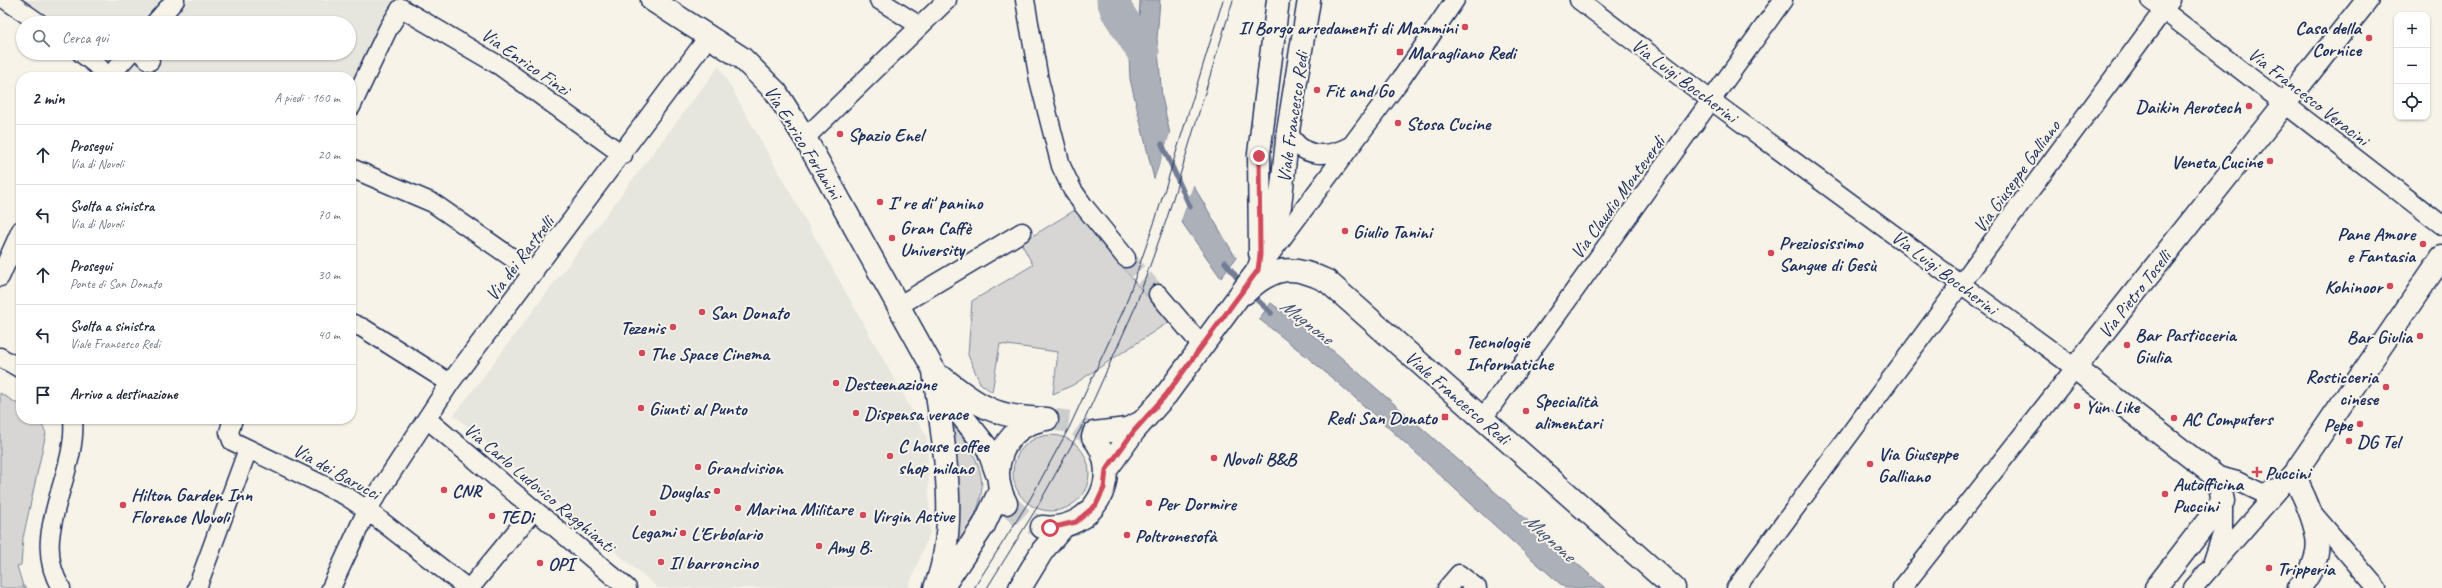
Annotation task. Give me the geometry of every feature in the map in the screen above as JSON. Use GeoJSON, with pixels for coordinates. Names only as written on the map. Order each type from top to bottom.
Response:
{"type":"FeatureCollection","features":[{"type":"Feature","properties":{"kind":"main road","name":"Via Enrico Forlanini"},"geometry":{"type":"LineString","coordinates":[[652,0],[742,58],[769,84],[805,138],[954,406],[988,449],[1001,489]]}},
{"type":"Feature","properties":{"kind":"main road","name":"Viale Francesco Redi"},"geometry":{"type":"LineString","coordinates":[[1258,274],[1260,255],[1259,154],[1278,0]]}},
{"type":"Feature","properties":{"kind":"main road","name":"Viale Francesco Redi"},"geometry":{"type":"LineString","coordinates":[[1258,274],[1280,206],[1288,131],[1309,0]]}},
{"type":"Feature","properties":{"kind":"main road","name":"Via Pietro Toselli"},"geometry":{"type":"LineString","coordinates":[[2075,368],[2367,0]]}},
{"type":"Feature","properties":{"kind":"main road"},"geometry":{"type":"LineString","coordinates":[[2300,588],[2314,568],[2318,555],[2316,533],[2297,479],[2298,468],[2442,257]]}},
{"type":"Feature","properties":{"kind":"main road","name":"Viale Francesco Redi"},"geometry":{"type":"LineString","coordinates":[[1258,274],[1287,269],[1305,272],[1327,281],[1674,588]]}},
{"type":"Feature","properties":{"kind":"main road"},"geometry":{"type":"LineString","coordinates":[[1106,470],[1142,422],[1166,395],[1229,310],[1258,274]]}},
{"type":"Feature","properties":{"kind":"main road","name":"Via Luigi Boccherini"},"geometry":{"type":"LineString","coordinates":[[2075,368],[2214,475]]}},
{"type":"Feature","properties":{"kind":"main road","name":"Via Enrico Forlanini"},"geometry":{"type":"LineString","coordinates":[[934,371],[970,399],[992,411],[1021,418],[1047,419],[1024,426],[1009,440],[1000,455],[1001,489]]}},
{"type":"Feature","properties":{"kind":"main road"},"geometry":{"type":"LineString","coordinates":[[934,371],[947,486],[948,516],[943,566],[936,588]]}},
{"type":"Feature","properties":{"kind":"main road"},"geometry":{"type":"LineString","coordinates":[[1020,588],[1042,550],[1052,527],[1080,520],[1096,505],[1104,488],[1106,470],[1102,451],[1093,435],[1127,429],[1142,422]]}},
{"type":"Feature","properties":{"kind":"main road"},"geometry":{"type":"LineString","coordinates":[[2156,588],[2223,501],[2219,482],[2214,475]]}},
{"type":"Feature","properties":{"kind":"main road"},"geometry":{"type":"LineString","coordinates":[[942,588],[984,525],[1001,489]]}},
{"type":"Feature","properties":{"kind":"street"},"geometry":{"type":"LineString","coordinates":[[6,0],[28,16]]}},
{"type":"Feature","properties":{"kind":"street"},"geometry":{"type":"LineString","coordinates":[[161,16],[175,0]]}},
{"type":"Feature","properties":{"kind":"street"},"geometry":{"type":"LineString","coordinates":[[879,0],[920,26]]}},
{"type":"Feature","properties":{"kind":"street"},"geometry":{"type":"LineString","coordinates":[[805,138],[946,0]]}},
{"type":"Feature","properties":{"kind":"street"},"geometry":{"type":"LineString","coordinates":[[1025,0],[1039,80],[1061,166],[1072,189],[1083,205],[1126,258]]}},
{"type":"Feature","properties":{"kind":"street"},"geometry":{"type":"LineString","coordinates":[[1258,274],[1350,146],[1401,79],[1455,0]]}},
{"type":"Feature","properties":{"kind":"street","name":"Via Luigi Boccherini"},"geometry":{"type":"LineString","coordinates":[[1579,0],[1712,101],[2075,368]]}},
{"type":"Feature","properties":{"kind":"street","name":"Via Claudio Monteverdi"},"geometry":{"type":"LineString","coordinates":[[1483,418],[1712,101],[1783,0]]}},
{"type":"Feature","properties":{"kind":"street","name":"Via Francesco Veracini"},"geometry":{"type":"LineString","coordinates":[[2161,4],[2284,103],[2442,225]]}},
{"type":"Feature","properties":{"kind":"street","name":"Via Giuseppe Galliano"},"geometry":{"type":"LineString","coordinates":[[1736,588],[1962,286],[2161,4]]}},
{"type":"Feature","properties":{"kind":"street","name":"Via Enrico Finzi"},"geometry":{"type":"LineString","coordinates":[[356,96],[388,29],[401,8],[500,66],[623,154]]}},
{"type":"Feature","properties":{"kind":"street","name":"Via dei Rastrelli"},"geometry":{"type":"LineString","coordinates":[[331,588],[367,510],[450,383],[623,154],[709,36]]}},
{"type":"Feature","properties":{"kind":"street"},"geometry":{"type":"LineString","coordinates":[[90,60],[100,68],[101,72]]}},
{"type":"Feature","properties":{"kind":"street"},"geometry":{"type":"LineString","coordinates":[[112,72],[124,60]]}},
{"type":"Feature","properties":{"kind":"street"},"geometry":{"type":"LineString","coordinates":[[1288,131],[1300,147],[1317,154],[1332,154],[1350,146]]}},
{"type":"Feature","properties":{"kind":"street"},"geometry":{"type":"LineString","coordinates":[[356,170],[433,203],[534,273]]}},
{"type":"Feature","properties":{"kind":"street"},"geometry":{"type":"LineString","coordinates":[[898,306],[1022,232]]}},
{"type":"Feature","properties":{"kind":"street"},"geometry":{"type":"LineString","coordinates":[[0,278],[16,241]]}},
{"type":"Feature","properties":{"kind":"street"},"geometry":{"type":"LineString","coordinates":[[1158,294],[1202,346]]}},
{"type":"Feature","properties":{"kind":"street"},"geometry":{"type":"LineString","coordinates":[[356,325],[450,383]]}},
{"type":"Feature","properties":{"kind":"street"},"geometry":{"type":"LineString","coordinates":[[0,358],[16,367]]}},
{"type":"Feature","properties":{"kind":"street","name":"Via Pietro Toselli"},"geometry":{"type":"LineString","coordinates":[[1902,588],[2075,368]]}},
{"type":"Feature","properties":{"kind":"street","name":"Via Carlo Ludovico Ragghianti"},"geometry":{"type":"LineString","coordinates":[[427,419],[625,587]]}},
{"type":"Feature","properties":{"kind":"street"},"geometry":{"type":"LineString","coordinates":[[62,588],[53,572],[50,547],[53,521],[70,453],[74,424]]}},
{"type":"Feature","properties":{"kind":"street","name":"Via dei Barucci"},"geometry":{"type":"LineString","coordinates":[[231,424],[229,432],[232,441],[346,496],[367,510],[469,588]]}},
{"type":"Feature","properties":{"kind":"street"},"geometry":{"type":"LineString","coordinates":[[197,588],[248,448]]}},
{"type":"Feature","properties":{"kind":"street"},"geometry":{"type":"LineString","coordinates":[[2193,588],[2211,565],[2228,549],[2298,468]]}},
{"type":"Feature","properties":{"kind":"street"},"geometry":{"type":"LineString","coordinates":[[2214,475],[2237,481],[2262,493],[2280,488]]}},
{"type":"Feature","properties":{"kind":"street"},"geometry":{"type":"LineString","coordinates":[[2211,565],[2223,531],[2223,501]]}},
{"type":"Feature","properties":{"kind":"street"},"geometry":{"type":"LineString","coordinates":[[2307,506],[2377,588]]}},
{"type":"Feature","properties":{"kind":"street"},"geometry":{"type":"LineString","coordinates":[[469,588],[534,510]]}},
{"type":"Feature","properties":{"kind":"street"},"geometry":{"type":"LineString","coordinates":[[1447,588],[1459,574],[1477,588]]}},
{"type":"Feature","properties":{"kind":"shaded area"},"geometry":{"type":"Polygon","coordinates":[[[23,0],[395,0],[370,43],[356,78],[356,72],[106,72],[92,60],[356,60],[356,16],[42,16],[23,0]]]}},
{"type":"Feature","properties":{"kind":"shaded area"},"geometry":{"type":"Polygon","coordinates":[[[1140,0],[1160,0],[1157,39],[1162,97],[1170,134],[1154,179],[1130,79],[1129,58],[1139,19],[1140,0]]]}},
{"type":"Feature","properties":{"kind":"shaded area","name":"San Donato"},"geometry":{"type":"Polygon","coordinates":[[[719,66],[927,437],[930,532],[908,588],[658,588],[454,415],[719,66]]]}},
{"type":"Feature","properties":{"kind":"shaded area"},"geometry":{"type":"Polygon","coordinates":[[[1193,185],[1236,258],[1221,278],[1181,221],[1193,185]]]}},
{"type":"Feature","properties":{"kind":"shaded area"},"geometry":{"type":"Polygon","coordinates":[[[1075,210],[1139,287],[1170,321],[1073,385],[1053,394],[1058,352],[1000,344],[992,392],[980,383],[968,355],[972,301],[1033,265],[1021,243],[1075,210]]]}},
{"type":"Feature","properties":{"kind":"shaded area"},"geometry":{"type":"Polygon","coordinates":[[[1271,303],[1337,354],[1605,588],[1565,588],[1377,417],[1299,350],[1259,319],[1271,303]]]}},
{"type":"Feature","properties":{"kind":"shaded area"},"geometry":{"type":"Polygon","coordinates":[[[0,393],[16,403],[16,424],[42,424],[46,433],[23,538],[21,565],[17,566],[23,586],[27,588],[0,588],[0,393]]]}},
{"type":"Feature","properties":{"kind":"shaded area"},"geometry":{"type":"Polygon","coordinates":[[[956,428],[968,445],[976,461],[981,475],[982,489],[974,518],[954,550],[947,431],[956,428]]]}},
{"type":"Feature","properties":{"kind":"shaded area"},"geometry":{"type":"Polygon","coordinates":[[[1051,435],[1066,438],[1078,446],[1086,458],[1089,473],[1086,488],[1078,500],[1066,508],[1051,511],[1036,508],[1024,500],[1016,488],[1013,473],[1016,458],[1024,446],[1036,438],[1051,435]]]}},
{"type":"Feature","properties":{"kind":"pier"},"geometry":{"type":"Polygon","coordinates":[[[1171,130],[1156,179],[1154,181],[1171,130]]]}},
{"type":"Feature","properties":{"kind":"pier"},"geometry":{"type":"Polygon","coordinates":[[[1194,183],[1181,224],[1179,221],[1191,185],[1194,183]]]}},
{"type":"Feature","properties":{"kind":"waterway"},"geometry":{"type":"LineString","coordinates":[[1113,0],[1117,11],[1143,52]]}},
{"type":"Feature","properties":{"kind":"waterway","name":"Mugnone"},"geometry":{"type":"LineString","coordinates":[[1162,144],[1190,207]]}},
{"type":"Feature","properties":{"kind":"waterway","name":"Mugnone"},"geometry":{"type":"LineString","coordinates":[[1225,262],[1241,283]]}},
{"type":"Feature","properties":{"kind":"waterway","name":"Mugnone"},"geometry":{"type":"LineString","coordinates":[[1251,294],[1271,313]]}},
{"type":"Feature","properties":{"kind":"tunnel"},"geometry":{"type":"LineString","coordinates":[[1126,258],[1158,294]]}},
{"type":"Feature","properties":{"kind":"tunnel"},"geometry":{"type":"LineString","coordinates":[[1047,419],[1072,422],[1093,437]]}},
{"type":"Feature","properties":{"kind":"tunnel"},"geometry":{"type":"LineString","coordinates":[[1006,503],[1024,520],[1042,527]]}},
{"type":"Feature","properties":{"kind":"tram line"},"geometry":{"type":"LineString","coordinates":[[974,588],[1029,501],[1069,428],[1124,309],[1156,218],[1223,0]]}},
{"type":"Feature","properties":{"kind":"tram line"},"geometry":{"type":"LineString","coordinates":[[987,588],[1036,509],[1080,430],[1134,310],[1167,218],[1233,0]]}},
{"type":"Feature","properties":{"kind":"place","name":"Il Borgo arredamenti di Mammini"},"geometry":{"type":"Point","coordinates":[1465,27]}},
{"type":"Feature","properties":{"kind":"place","name":"Casa della Cornice"},"geometry":{"type":"Point","coordinates":[2369,38]}},
{"type":"Feature","properties":{"kind":"place","name":"Maragliano Redi"},"geometry":{"type":"Point","coordinates":[1400,52]}},
{"type":"Feature","properties":{"kind":"place","name":"Fit and Go"},"geometry":{"type":"Point","coordinates":[1317,90]}},
{"type":"Feature","properties":{"kind":"place","name":"Daikin Aerotech"},"geometry":{"type":"Point","coordinates":[2249,106]}},
{"type":"Feature","properties":{"kind":"place","name":"Stosa Cucine"},"geometry":{"type":"Point","coordinates":[1398,123]}},
{"type":"Feature","properties":{"kind":"place","name":"Spazio Enel"},"geometry":{"type":"Point","coordinates":[840,134]}},
{"type":"Feature","properties":{"kind":"place","name":"Veneta Cucine"},"geometry":{"type":"Point","coordinates":[2270,161]}},
{"type":"Feature","properties":{"kind":"place","name":"I' re di' panino"},"geometry":{"type":"Point","coordinates":[880,202]}},
{"type":"Feature","properties":{"kind":"place","name":"Giulio Tanini"},"geometry":{"type":"Point","coordinates":[1345,231]}},
{"type":"Feature","properties":{"kind":"place","name":"Gran Caffè University"},"geometry":{"type":"Point","coordinates":[892,238]}},
{"type":"Feature","properties":{"kind":"place","name":"Pane Amore e Fantasia"},"geometry":{"type":"Point","coordinates":[2423,244]}},
{"type":"Feature","properties":{"kind":"place","name":"Preziosissimo Sangue di Gesù"},"geometry":{"type":"Point","coordinates":[1771,253]}},
{"type":"Feature","properties":{"kind":"place","name":"Kohinoor"},"geometry":{"type":"Point","coordinates":[2390,286]}},
{"type":"Feature","properties":{"kind":"place","name":"San Donato"},"geometry":{"type":"Point","coordinates":[702,312]}},
{"type":"Feature","properties":{"kind":"place","name":"Tezenis"},"geometry":{"type":"Point","coordinates":[673,327]}},
{"type":"Feature","properties":{"kind":"place","name":"Bar Giulia"},"geometry":{"type":"Point","coordinates":[2420,336]}},
{"type":"Feature","properties":{"kind":"place","name":"Bar Pasticceria Giulia"},"geometry":{"type":"Point","coordinates":[2127,345]}},
{"type":"Feature","properties":{"kind":"place","name":"Tecnologie Informatiche"},"geometry":{"type":"Point","coordinates":[1458,352]}},
{"type":"Feature","properties":{"kind":"place","name":"The Space Cinema"},"geometry":{"type":"Point","coordinates":[642,353]}},
{"type":"Feature","properties":{"kind":"place","name":"Desteenazione"},"geometry":{"type":"Point","coordinates":[836,383]}},
{"type":"Feature","properties":{"kind":"place","name":"Rosticceria cinese"},"geometry":{"type":"Point","coordinates":[2386,387]}},
{"type":"Feature","properties":{"kind":"place","name":"Yun Like"},"geometry":{"type":"Point","coordinates":[2077,406]}},
{"type":"Feature","properties":{"kind":"place","name":"Giunti al Punto"},"geometry":{"type":"Point","coordinates":[641,408]}},
{"type":"Feature","properties":{"kind":"place","name":"Specialità alimentari"},"geometry":{"type":"Point","coordinates":[1526,411]}},
{"type":"Feature","properties":{"kind":"place","name":"Dispensa verace"},"geometry":{"type":"Point","coordinates":[856,413]}},
{"type":"Feature","properties":{"kind":"place","name":"Redi San Donato"},"geometry":{"type":"Point","coordinates":[1445,417]}},
{"type":"Feature","properties":{"kind":"place","name":"AC Computers"},"geometry":{"type":"Point","coordinates":[2174,418]}},
{"type":"Feature","properties":{"kind":"place","name":"Pepe"},"geometry":{"type":"Point","coordinates":[2360,424]}},
{"type":"Feature","properties":{"kind":"place","name":"DG Tel"},"geometry":{"type":"Point","coordinates":[2349,441]}},
{"type":"Feature","properties":{"kind":"place","name":"C house coffee shop milano"},"geometry":{"type":"Point","coordinates":[890,456]}},
{"type":"Feature","properties":{"kind":"place","name":"Novoli B&B"},"geometry":{"type":"Point","coordinates":[1214,458]}},
{"type":"Feature","properties":{"kind":"place","name":"Via Giuseppe Galliano"},"geometry":{"type":"Point","coordinates":[1870,464]}},
{"type":"Feature","properties":{"kind":"place","name":"Grandvision"},"geometry":{"type":"Point","coordinates":[698,467]}},
{"type":"Feature","properties":{"kind":"place","name":"Puccini"},"geometry":{"type":"Point","coordinates":[2257,472]}},
{"type":"Feature","properties":{"kind":"place","name":"CNR"},"geometry":{"type":"Point","coordinates":[444,490]}},
{"type":"Feature","properties":{"kind":"place","name":"Douglas"},"geometry":{"type":"Point","coordinates":[717,491]}},
{"type":"Feature","properties":{"kind":"place","name":"Autofficina Puccini"},"geometry":{"type":"Point","coordinates":[2165,494]}},
{"type":"Feature","properties":{"kind":"place","name":"Per Dormire"},"geometry":{"type":"Point","coordinates":[1149,503]}},
{"type":"Feature","properties":{"kind":"place","name":"Hilton Garden Inn Florence Novoli"},"geometry":{"type":"Point","coordinates":[123,505]}},
{"type":"Feature","properties":{"kind":"place","name":"Marina Militare"},"geometry":{"type":"Point","coordinates":[738,508]}},
{"type":"Feature","properties":{"kind":"place","name":"Legami"},"geometry":{"type":"Point","coordinates":[653,513]}},
{"type":"Feature","properties":{"kind":"place","name":"Virgin Active"},"geometry":{"type":"Point","coordinates":[863,515]}},
{"type":"Feature","properties":{"kind":"place","name":"TEDi"},"geometry":{"type":"Point","coordinates":[492,516]}},
{"type":"Feature","properties":{"kind":"place","name":"L'Erbolario"},"geometry":{"type":"Point","coordinates":[683,533]}},
{"type":"Feature","properties":{"kind":"place","name":"Poltronesofà"},"geometry":{"type":"Point","coordinates":[1127,535]}},
{"type":"Feature","properties":{"kind":"place","name":"Amy B."},"geometry":{"type":"Point","coordinates":[819,546]}},
{"type":"Feature","properties":{"kind":"place","name":"Il barroncino"},"geometry":{"type":"Point","coordinates":[661,562]}},
{"type":"Feature","properties":{"kind":"place","name":"OPI"},"geometry":{"type":"Point","coordinates":[540,563]}},
{"type":"Feature","properties":{"kind":"place","name":"Tripperia"},"geometry":{"type":"Point","coordinates":[2269,568]}},
{"type":"Feature","properties":{"kind":"route"},"geometry":{"type":"LineString","coordinates":[[1050,528],[1063,527],[1076,522],[1089,513],[1096,505],[1103,493],[1106,482],[1106,470],[1134,431],[1159,405],[1258,270],[1260,255],[1258,218],[1259,156]]}}]}
